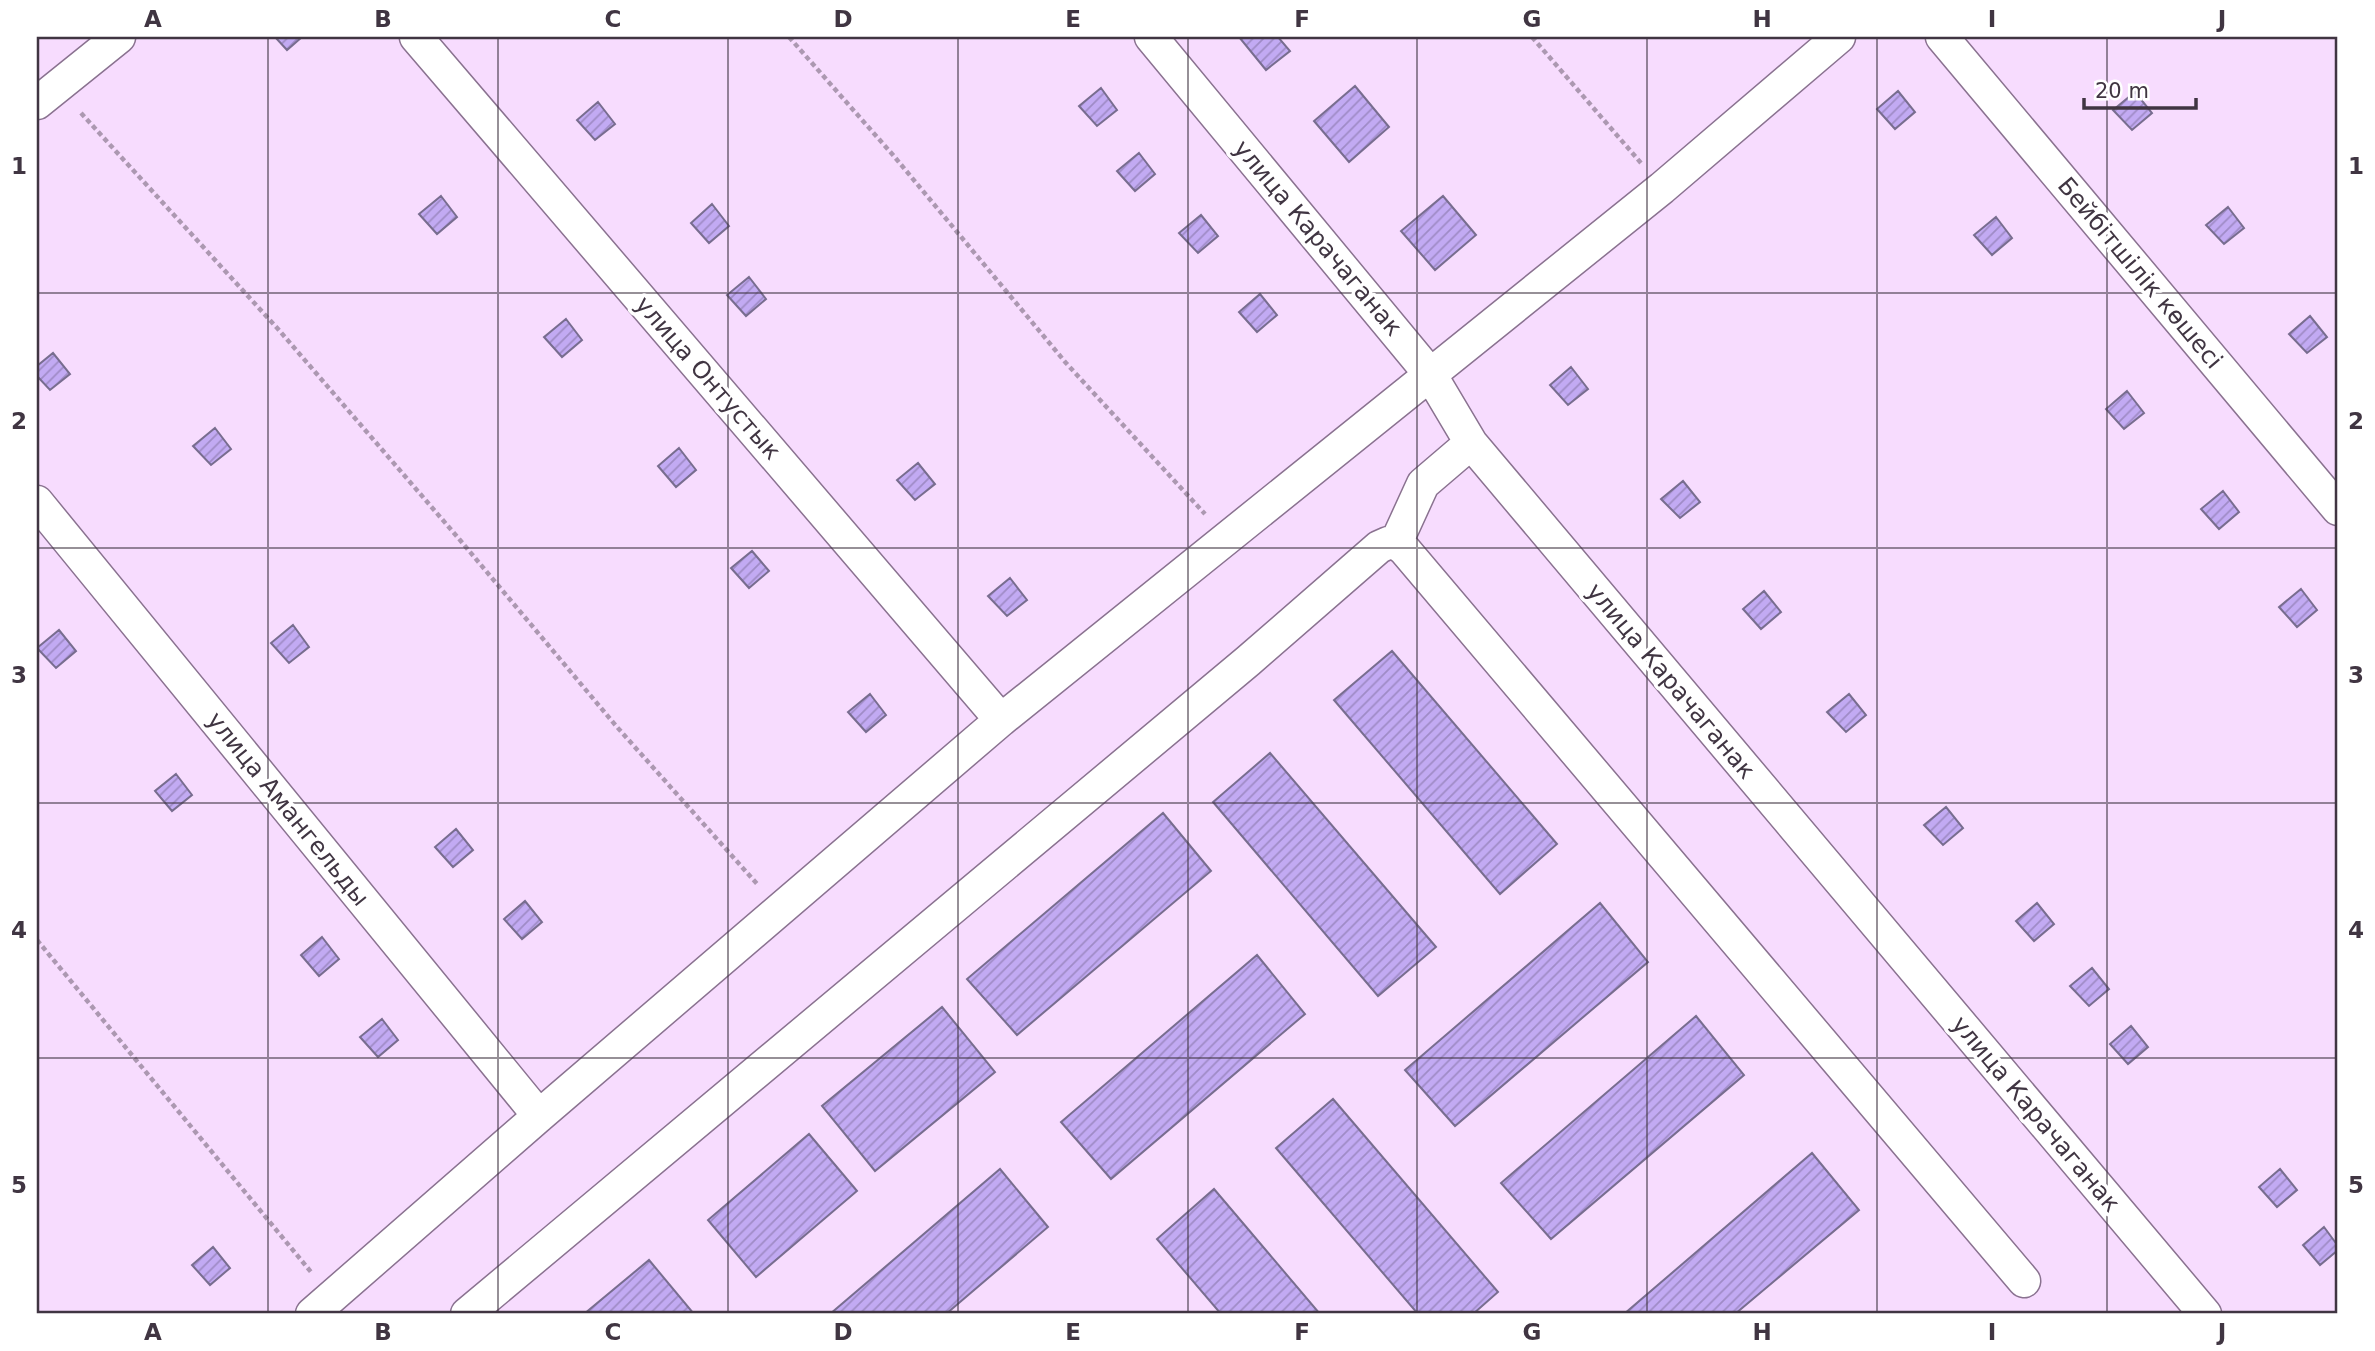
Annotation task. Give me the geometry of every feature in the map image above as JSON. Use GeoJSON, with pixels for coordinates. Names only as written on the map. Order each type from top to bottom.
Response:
{"type":"FeatureCollection","features":[{"type":"Feature","properties":{"kind":"street"},"geometry":{"type":"LineString","coordinates":[[47,94],[120,37]]}},
{"type":"Feature","properties":{"kind":"street","name":"улица Онтустык"},"geometry":{"type":"LineString","coordinates":[[416,37],[1001,720]]}},
{"type":"Feature","properties":{"kind":"street","name":"улица Карачаганак"},"geometry":{"type":"LineString","coordinates":[[1151,37],[1430,373],[1471,443],[2205,1314]]}},
{"type":"Feature","properties":{"kind":"street"},"geometry":{"type":"LineString","coordinates":[[322,1306],[538,1116],[1001,720],[1662,188],[1839,37]]}},
{"type":"Feature","properties":{"kind":"street","name":"Бейбітшілік көшесі"},"geometry":{"type":"LineString","coordinates":[[1942,37],[2338,509]]}},
{"type":"Feature","properties":{"kind":"street"},"geometry":{"type":"LineString","coordinates":[[1396,543],[1423,484],[1471,443]]}},
{"type":"Feature","properties":{"kind":"street","name":"улица Амангельды"},"geometry":{"type":"LineString","coordinates":[[37,502],[538,1116]]}},
{"type":"Feature","properties":{"kind":"street"},"geometry":{"type":"LineString","coordinates":[[467,1314],[1248,661],[1379,547],[1388,543],[1396,543],[1404,549],[2024,1280]]}},
{"type":"Feature","properties":{"kind":"path"},"geometry":{"type":"LineString","coordinates":[[789,37],[893,155],[1066,363],[1226,537]]}},
{"type":"Feature","properties":{"kind":"path"},"geometry":{"type":"LineString","coordinates":[[1532,37],[1662,188]]}},
{"type":"Feature","properties":{"kind":"path"},"geometry":{"type":"LineString","coordinates":[[47,94],[278,329],[617,727],[779,909]]}},
{"type":"Feature","properties":{"kind":"path"},"geometry":{"type":"LineString","coordinates":[[37,940],[322,1306]]}},
{"type":"Feature","properties":{"kind":"building"},"geometry":{"type":"Polygon","coordinates":[[[275,37],[302,37],[287,50],[275,37]]]}},
{"type":"Feature","properties":{"kind":"building"},"geometry":{"type":"Polygon","coordinates":[[[1239,37],[1278,37],[1290,51],[1266,70],[1239,37]]]}},
{"type":"Feature","properties":{"kind":"building"},"geometry":{"type":"Polygon","coordinates":[[[1355,86],[1389,127],[1349,162],[1314,121],[1355,86]]]}},
{"type":"Feature","properties":{"kind":"building"},"geometry":{"type":"Polygon","coordinates":[[[1101,88],[1117,110],[1097,126],[1079,106],[1101,88]]]}},
{"type":"Feature","properties":{"kind":"building"},"geometry":{"type":"Polygon","coordinates":[[[1898,91],[1915,112],[1895,129],[1877,109],[1898,91]]]}},
{"type":"Feature","properties":{"kind":"building"},"geometry":{"type":"Polygon","coordinates":[[[2135,92],[2152,113],[2132,130],[2113,110],[2135,92]]]}},
{"type":"Feature","properties":{"kind":"building"},"geometry":{"type":"Polygon","coordinates":[[[598,102],[615,124],[595,140],[577,120],[598,102]]]}},
{"type":"Feature","properties":{"kind":"building"},"geometry":{"type":"Polygon","coordinates":[[[1139,153],[1155,174],[1135,191],[1117,171],[1139,153]]]}},
{"type":"Feature","properties":{"kind":"building"},"geometry":{"type":"Polygon","coordinates":[[[441,196],[457,217],[437,234],[419,214],[441,196]]]}},
{"type":"Feature","properties":{"kind":"building"},"geometry":{"type":"Polygon","coordinates":[[[1443,196],[1476,235],[1435,270],[1401,231],[1443,196]]]}},
{"type":"Feature","properties":{"kind":"building"},"geometry":{"type":"Polygon","coordinates":[[[712,204],[729,226],[709,243],[691,223],[712,204]]]}},
{"type":"Feature","properties":{"kind":"building"},"geometry":{"type":"Polygon","coordinates":[[[2228,207],[2244,228],[2224,244],[2206,225],[2228,207]]]}},
{"type":"Feature","properties":{"kind":"building"},"geometry":{"type":"Polygon","coordinates":[[[1201,215],[1218,236],[1198,253],[1179,233],[1201,215]]]}},
{"type":"Feature","properties":{"kind":"building"},"geometry":{"type":"Polygon","coordinates":[[[1996,217],[2012,238],[1992,255],[1974,235],[1996,217]]]}},
{"type":"Feature","properties":{"kind":"building"},"geometry":{"type":"Polygon","coordinates":[[[749,277],[766,299],[746,316],[727,295],[749,277]]]}},
{"type":"Feature","properties":{"kind":"building"},"geometry":{"type":"Polygon","coordinates":[[[1260,294],[1277,315],[1257,332],[1239,312],[1260,294]]]}},
{"type":"Feature","properties":{"kind":"building"},"geometry":{"type":"Polygon","coordinates":[[[2310,316],[2327,337],[2307,353],[2289,334],[2310,316]]]}},
{"type":"Feature","properties":{"kind":"building"},"geometry":{"type":"Polygon","coordinates":[[[566,319],[582,340],[562,357],[544,337],[566,319]]]}},
{"type":"Feature","properties":{"kind":"building"},"geometry":{"type":"Polygon","coordinates":[[[53,353],[70,374],[50,390],[37,376],[37,366],[53,353]]]}},
{"type":"Feature","properties":{"kind":"building"},"geometry":{"type":"Polygon","coordinates":[[[1571,367],[1588,389],[1568,405],[1550,385],[1571,367]]]}},
{"type":"Feature","properties":{"kind":"building"},"geometry":{"type":"Polygon","coordinates":[[[2127,391],[2144,413],[2124,429],[2106,409],[2127,391]]]}},
{"type":"Feature","properties":{"kind":"building"},"geometry":{"type":"Polygon","coordinates":[[[215,428],[231,449],[211,465],[193,446],[215,428]]]}},
{"type":"Feature","properties":{"kind":"building"},"geometry":{"type":"Polygon","coordinates":[[[679,448],[696,470],[676,487],[658,466],[679,448]]]}},
{"type":"Feature","properties":{"kind":"building"},"geometry":{"type":"Polygon","coordinates":[[[918,463],[935,484],[915,500],[897,480],[918,463]]]}},
{"type":"Feature","properties":{"kind":"building"},"geometry":{"type":"Polygon","coordinates":[[[1683,481],[1700,502],[1680,518],[1661,499],[1683,481]]]}},
{"type":"Feature","properties":{"kind":"building"},"geometry":{"type":"Polygon","coordinates":[[[2223,491],[2239,512],[2219,529],[2201,509],[2223,491]]]}},
{"type":"Feature","properties":{"kind":"building"},"geometry":{"type":"Polygon","coordinates":[[[752,551],[769,571],[749,588],[731,568],[752,551]]]}},
{"type":"Feature","properties":{"kind":"building"},"geometry":{"type":"Polygon","coordinates":[[[1010,578],[1027,600],[1007,616],[988,596],[1010,578]]]}},
{"type":"Feature","properties":{"kind":"building"},"geometry":{"type":"Polygon","coordinates":[[[2301,589],[2317,610],[2297,627],[2279,607],[2301,589]]]}},
{"type":"Feature","properties":{"kind":"building"},"geometry":{"type":"Polygon","coordinates":[[[1764,591],[1781,612],[1761,629],[1743,609],[1764,591]]]}},
{"type":"Feature","properties":{"kind":"building"},"geometry":{"type":"Polygon","coordinates":[[[293,625],[309,647],[289,663],[271,643],[293,625]]]}},
{"type":"Feature","properties":{"kind":"building"},"geometry":{"type":"Polygon","coordinates":[[[59,630],[76,651],[56,668],[37,648],[59,630]]]}},
{"type":"Feature","properties":{"kind":"building"},"geometry":{"type":"Polygon","coordinates":[[[1392,651],[1557,844],[1500,894],[1334,700],[1392,651]]]}},
{"type":"Feature","properties":{"kind":"building"},"geometry":{"type":"Polygon","coordinates":[[[870,694],[886,715],[866,732],[848,712],[870,694]]]}},
{"type":"Feature","properties":{"kind":"building"},"geometry":{"type":"Polygon","coordinates":[[[1849,694],[1866,715],[1846,732],[1827,712],[1849,694]]]}},
{"type":"Feature","properties":{"kind":"building"},"geometry":{"type":"Polygon","coordinates":[[[1270,753],[1436,947],[1378,996],[1213,802],[1270,753]]]}},
{"type":"Feature","properties":{"kind":"building"},"geometry":{"type":"Polygon","coordinates":[[[176,774],[192,795],[172,811],[155,791],[176,774]]]}},
{"type":"Feature","properties":{"kind":"building"},"geometry":{"type":"Polygon","coordinates":[[[1946,807],[1963,828],[1943,845],[1924,825],[1946,807]]]}},
{"type":"Feature","properties":{"kind":"building"},"geometry":{"type":"Polygon","coordinates":[[[1163,813],[1211,871],[1017,1035],[967,979],[1163,813]]]}},
{"type":"Feature","properties":{"kind":"building"},"geometry":{"type":"Polygon","coordinates":[[[456,829],[473,850],[453,867],[435,847],[456,829]]]}},
{"type":"Feature","properties":{"kind":"building"},"geometry":{"type":"Polygon","coordinates":[[[525,901],[542,922],[522,939],[504,919],[525,901]]]}},
{"type":"Feature","properties":{"kind":"building"},"geometry":{"type":"Polygon","coordinates":[[[1600,903],[1648,962],[1455,1126],[1405,1070],[1600,903]]]}},
{"type":"Feature","properties":{"kind":"building"},"geometry":{"type":"Polygon","coordinates":[[[2037,903],[2054,924],[2034,941],[2016,921],[2037,903]]]}},
{"type":"Feature","properties":{"kind":"building"},"geometry":{"type":"Polygon","coordinates":[[[322,937],[339,959],[319,976],[301,955],[322,937]]]}},
{"type":"Feature","properties":{"kind":"building"},"geometry":{"type":"Polygon","coordinates":[[[1257,955],[1305,1014],[1111,1179],[1061,1122],[1257,955]]]}},
{"type":"Feature","properties":{"kind":"building"},"geometry":{"type":"Polygon","coordinates":[[[2092,968],[2109,989],[2089,1006],[2070,986],[2092,968]]]}},
{"type":"Feature","properties":{"kind":"building"},"geometry":{"type":"Polygon","coordinates":[[[942,1007],[995,1072],[875,1171],[822,1106],[942,1007]]]}},
{"type":"Feature","properties":{"kind":"building"},"geometry":{"type":"Polygon","coordinates":[[[1696,1016],[1744,1075],[1551,1239],[1501,1183],[1696,1016]]]}},
{"type":"Feature","properties":{"kind":"building"},"geometry":{"type":"Polygon","coordinates":[[[382,1019],[398,1040],[378,1057],[360,1037],[382,1019]]]}},
{"type":"Feature","properties":{"kind":"building"},"geometry":{"type":"Polygon","coordinates":[[[2131,1026],[2148,1047],[2128,1064],[2110,1044],[2131,1026]]]}},
{"type":"Feature","properties":{"kind":"building"},"geometry":{"type":"Polygon","coordinates":[[[1333,1099],[1498,1292],[1473,1314],[1418,1314],[1276,1148],[1333,1099]]]}},
{"type":"Feature","properties":{"kind":"building"},"geometry":{"type":"Polygon","coordinates":[[[809,1134],[857,1191],[756,1277],[708,1220],[809,1134]]]}},
{"type":"Feature","properties":{"kind":"building"},"geometry":{"type":"Polygon","coordinates":[[[1812,1153],[1859,1210],[1735,1314],[1624,1314],[1812,1153]]]}},
{"type":"Feature","properties":{"kind":"building"},"geometry":{"type":"Polygon","coordinates":[[[1000,1169],[1048,1227],[946,1314],[830,1314],[1000,1169]]]}},
{"type":"Feature","properties":{"kind":"building"},"geometry":{"type":"Polygon","coordinates":[[[2280,1169],[2297,1190],[2277,1207],[2259,1187],[2280,1169]]]}},
{"type":"Feature","properties":{"kind":"building"},"geometry":{"type":"Polygon","coordinates":[[[1214,1189],[1320,1314],[1221,1314],[1157,1239],[1214,1189]]]}},
{"type":"Feature","properties":{"kind":"building"},"geometry":{"type":"Polygon","coordinates":[[[2324,1227],[2338,1250],[2320,1265],[2303,1245],[2324,1227]]]}},
{"type":"Feature","properties":{"kind":"building"},"geometry":{"type":"Polygon","coordinates":[[[213,1247],[230,1268],[210,1285],[192,1265],[213,1247]]]}},
{"type":"Feature","properties":{"kind":"building"},"geometry":{"type":"Polygon","coordinates":[[[649,1260],[694,1314],[584,1314],[649,1260]]]}}]}
